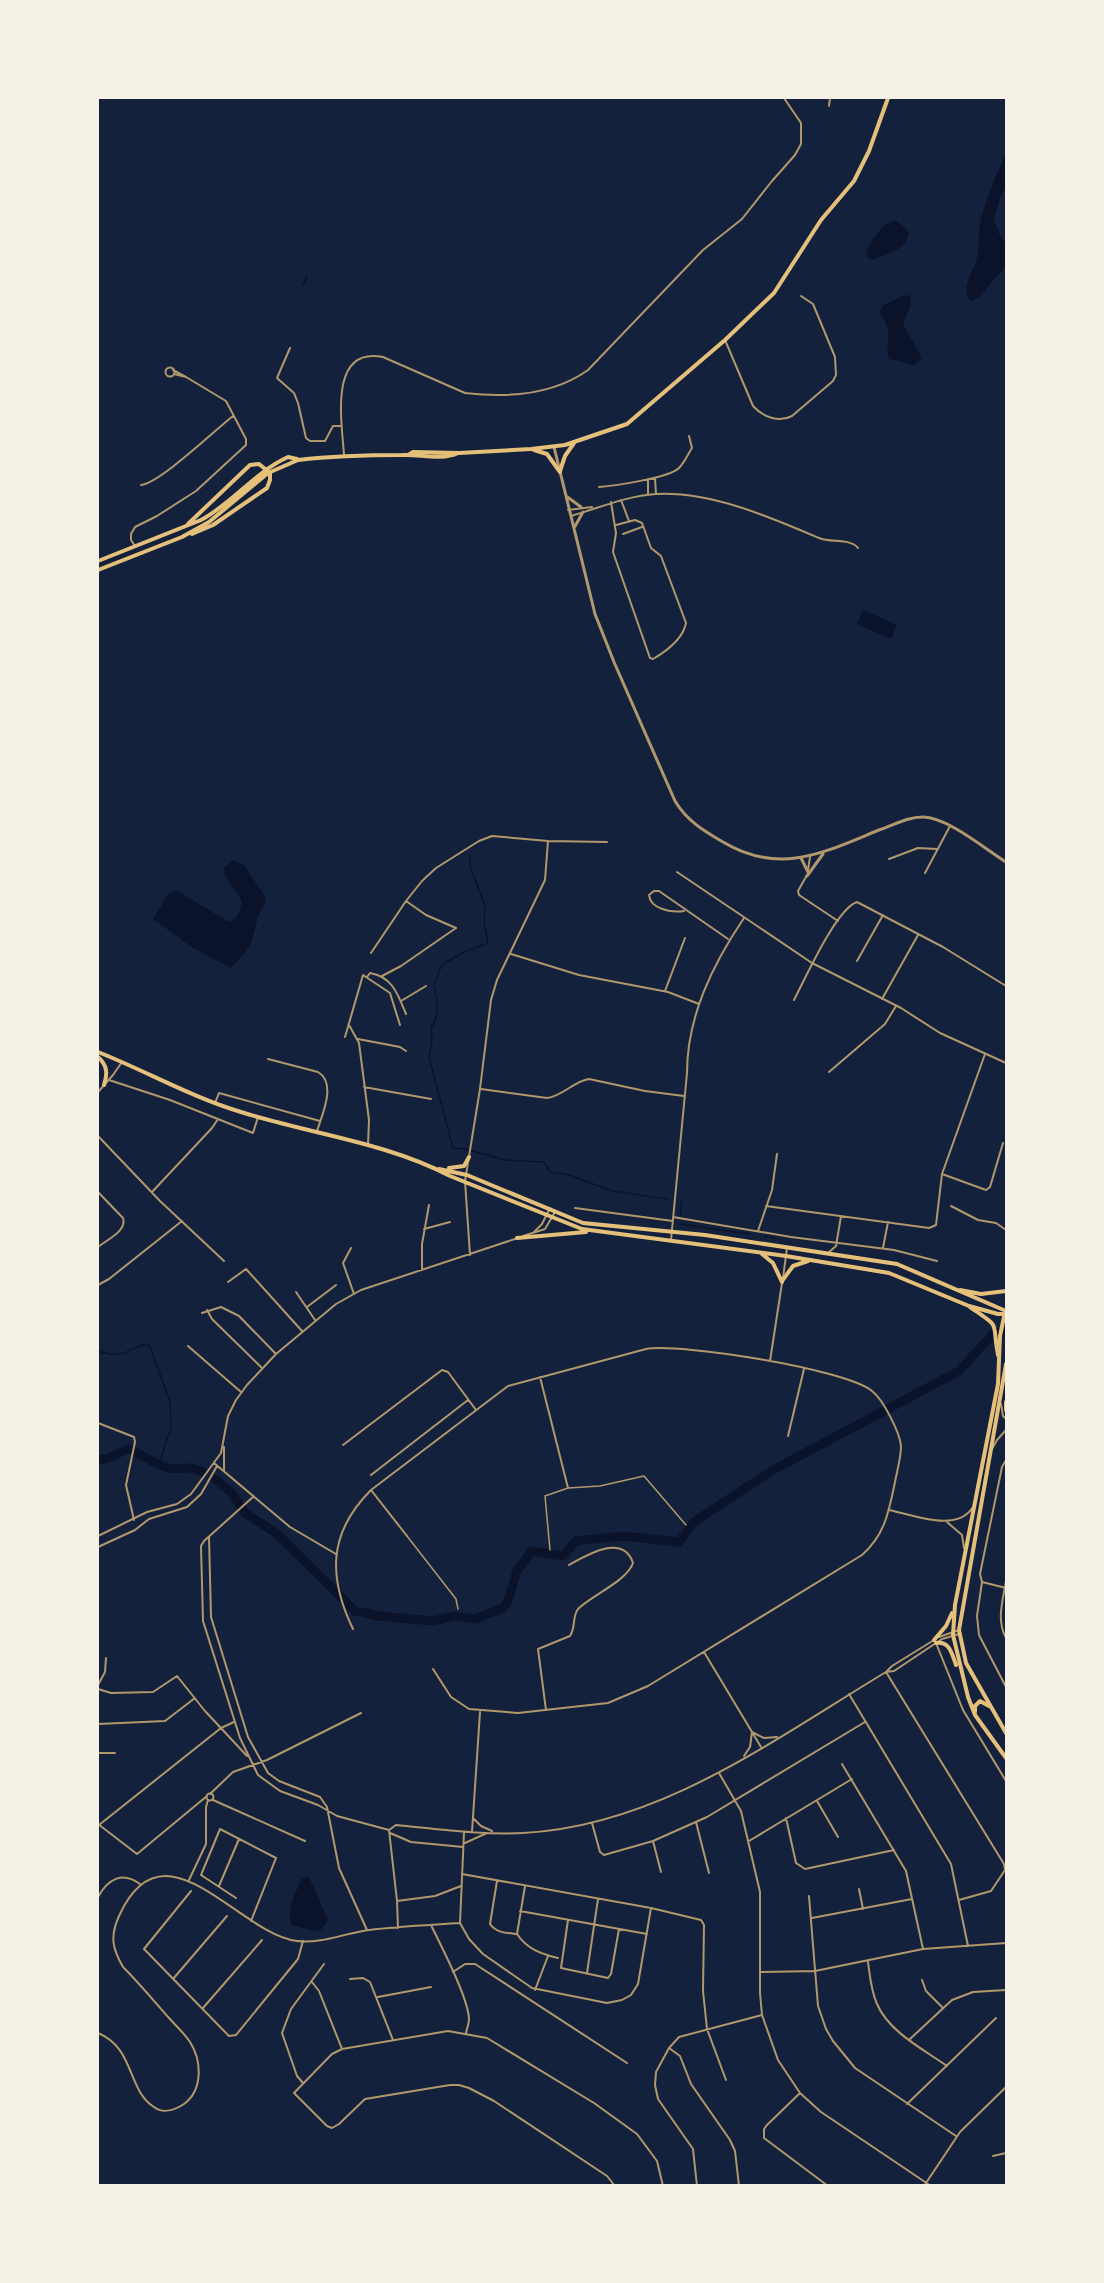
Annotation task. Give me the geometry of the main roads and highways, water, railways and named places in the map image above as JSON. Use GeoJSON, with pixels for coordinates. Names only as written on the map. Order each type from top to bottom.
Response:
{"type":"FeatureCollection","features":[{"type":"Feature","properties":{"kind":"main road"},"geometry":{"type":"LineString","coordinates":[[182,537],[209,522],[268,473],[298,460],[344,455],[444,456],[554,447],[574,443],[627,424],[725,340],[774,293],[821,220],[854,181],[869,151],[888,98]]}},
{"type":"Feature","properties":{"kind":"main road"},"geometry":{"type":"LineString","coordinates":[[531,449],[547,454],[560,472],[565,456],[574,443]]}},
{"type":"Feature","properties":{"kind":"main road"},"geometry":{"type":"LineString","coordinates":[[98,561],[214,512],[267,468],[288,457],[298,460]]}},
{"type":"Feature","properties":{"kind":"main road"},"geometry":{"type":"LineString","coordinates":[[98,570],[213,525],[267,488],[270,473],[259,464],[250,465],[187,525]]}},
{"type":"Feature","properties":{"kind":"main road"},"geometry":{"type":"LineString","coordinates":[[98,1052],[215,1103],[258,1117],[368,1145],[438,1169],[576,1228],[759,1252],[893,1274],[969,1306],[991,1320],[998,1336],[999,1365],[977,1500],[955,1605],[953,1633],[965,1685]]}},
{"type":"Feature","properties":{"kind":"main road"},"geometry":{"type":"LineString","coordinates":[[98,1057],[106,1071],[104,1085]]}},
{"type":"Feature","properties":{"kind":"main road"},"geometry":{"type":"LineString","coordinates":[[438,1169],[464,1166],[470,1156]]}},
{"type":"Feature","properties":{"kind":"main road"},"geometry":{"type":"LineString","coordinates":[[445,1168],[583,1222],[672,1232],[897,1264],[1006,1312]]}},
{"type":"Feature","properties":{"kind":"main road"},"geometry":{"type":"LineString","coordinates":[[517,1238],[596,1232]]}},
{"type":"Feature","properties":{"kind":"main road"},"geometry":{"type":"LineString","coordinates":[[759,1252],[773,1263],[782,1282],[793,1266],[810,1261]]}},
{"type":"Feature","properties":{"kind":"main road"},"geometry":{"type":"LineString","coordinates":[[956,1289],[981,1294],[1006,1291]]}},
{"type":"Feature","properties":{"kind":"main road"},"geometry":{"type":"LineString","coordinates":[[969,1306],[1006,1312]]}},
{"type":"Feature","properties":{"kind":"main road"},"geometry":{"type":"LineString","coordinates":[[998,1336],[1006,1312]]}},
{"type":"Feature","properties":{"kind":"main road"},"geometry":{"type":"LineString","coordinates":[[1006,1364],[959,1632],[966,1663],[1006,1733]]}},
{"type":"Feature","properties":{"kind":"main road"},"geometry":{"type":"LineString","coordinates":[[1006,1402],[1006,1410]]}},
{"type":"Feature","properties":{"kind":"main road"},"geometry":{"type":"LineString","coordinates":[[955,1605],[946,1626],[935,1641],[943,1642],[948,1646],[975,1715],[1006,1758]]}},
{"type":"Feature","properties":{"kind":"main road"},"geometry":{"type":"LineString","coordinates":[[975,1715],[975,1706],[980,1701],[987,1704],[995,1713]]}},
{"type":"Feature","properties":{"kind":"water"},"geometry":{"type":"Polygon","coordinates":[[[1006,154],[1006,187],[1000,197],[994,219],[1000,236],[1006,243],[1006,266],[979,297],[971,301],[966,292],[978,254],[979,229],[991,189],[1006,154]]]}},
{"type":"Feature","properties":{"kind":"water"},"geometry":{"type":"Polygon","coordinates":[[[897,221],[909,232],[908,238],[901,247],[884,256],[872,260],[868,258],[866,253],[873,239],[884,226],[897,221]]]}},
{"type":"Feature","properties":{"kind":"water"},"geometry":{"type":"Polygon","coordinates":[[[904,295],[910,296],[911,300],[904,326],[922,358],[914,365],[889,359],[887,325],[879,314],[882,306],[904,295]]]}},
{"type":"Feature","properties":{"kind":"water"},"geometry":{"type":"Polygon","coordinates":[[[863,610],[897,625],[891,639],[857,624],[863,610]]]}},
{"type":"Feature","properties":{"kind":"water"},"geometry":{"type":"Polygon","coordinates":[[[233,860],[243,864],[266,898],[266,902],[249,948],[231,968],[193,948],[153,919],[169,893],[176,890],[229,922],[235,918],[240,911],[242,901],[223,873],[224,868],[233,860]]]}},
{"type":"Feature","properties":{"kind":"water"},"geometry":{"type":"Polygon","coordinates":[[[309,1877],[328,1920],[322,1929],[315,1931],[292,1925],[290,1919],[294,1896],[302,1879],[309,1877]]]}},
{"type":"Feature","properties":{"kind":"waterway"},"geometry":{"type":"LineString","coordinates":[[303,286],[307,276]]}},
{"type":"Feature","properties":{"kind":"waterway"},"geometry":{"type":"LineString","coordinates":[[470,855],[470,866],[485,906],[484,922],[488,943],[464,952],[441,967],[434,985],[437,1012],[435,1022],[431,1027],[432,1041],[429,1057],[453,1148],[505,1160],[544,1162],[550,1172],[569,1175],[612,1191],[668,1199]]}},
{"type":"Feature","properties":{"kind":"waterway"},"geometry":{"type":"LineString","coordinates":[[681,1202],[681,1215]]}},
{"type":"Feature","properties":{"kind":"waterway"},"geometry":{"type":"LineString","coordinates":[[680,1224],[749,1234]]}},
{"type":"Feature","properties":{"kind":"waterway"},"geometry":{"type":"LineString","coordinates":[[765,1236],[774,1238]]}},
{"type":"Feature","properties":{"kind":"waterway"},"geometry":{"type":"LineString","coordinates":[[215,1479],[231,1492],[245,1513],[276,1533],[355,1611],[378,1616],[433,1621],[455,1616],[475,1619],[503,1608],[507,1603],[517,1571],[532,1551],[563,1556],[576,1541],[623,1536],[679,1542],[694,1522],[773,1470],[959,1371],[994,1333],[1006,1331]]}},
{"type":"Feature","properties":{"kind":"waterway"},"geometry":{"type":"LineString","coordinates":[[98,1351],[119,1354],[146,1344],[150,1346],[170,1402],[171,1428],[161,1458],[163,1467]]}},
{"type":"Feature","properties":{"kind":"waterway"},"geometry":{"type":"LineString","coordinates":[[98,1459],[106,1459],[128,1449],[164,1467],[193,1468],[203,1472]]}}]}
